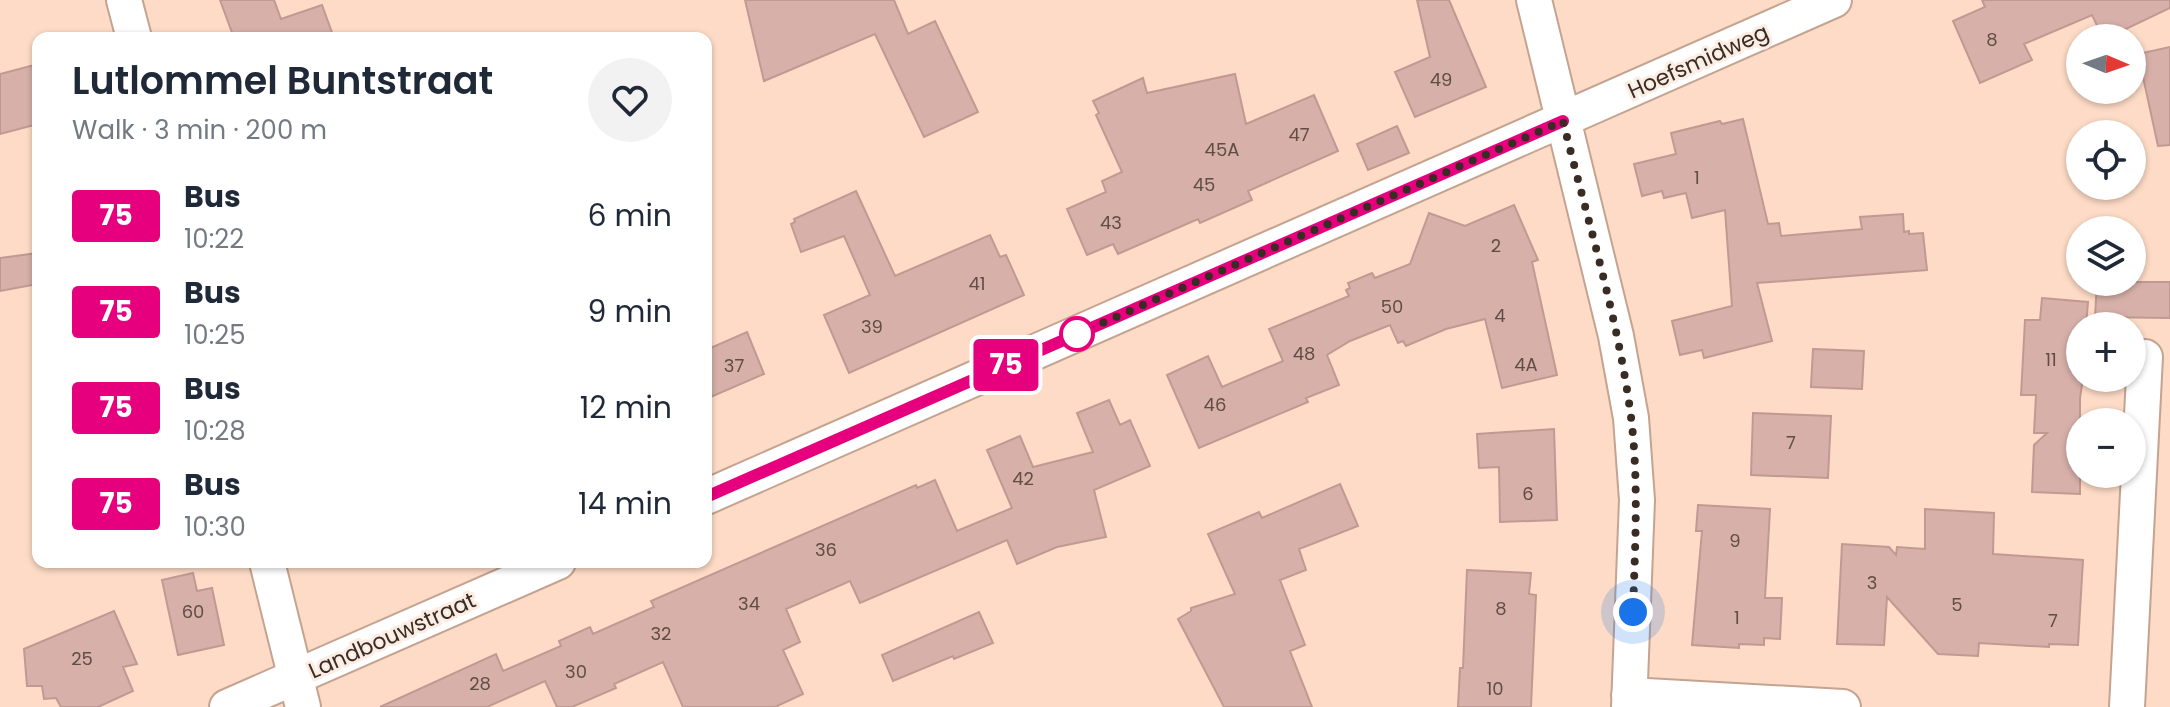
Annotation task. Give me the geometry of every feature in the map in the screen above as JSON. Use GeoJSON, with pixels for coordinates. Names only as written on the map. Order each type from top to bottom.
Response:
{"type":"FeatureCollection","features":[{"type":"Feature","properties":{"kind":"street"},"geometry":{"type":"LineString","coordinates":[[124,0],[132,32]]}},
{"type":"Feature","properties":{"kind":"street"},"geometry":{"type":"LineString","coordinates":[[1534,0],[1616,336],[1631,418],[1637,500],[1629,701],[1843,707]]}},
{"type":"Feature","properties":{"kind":"street","name":"Hoefsmidweg"},"geometry":{"type":"LineString","coordinates":[[1563,121],[1834,0]]}},
{"type":"Feature","properties":{"kind":"street"},"geometry":{"type":"LineString","coordinates":[[712,494],[1563,121]]}},
{"type":"Feature","properties":{"kind":"street"},"geometry":{"type":"LineString","coordinates":[[2127,707],[2143,392]]}},
{"type":"Feature","properties":{"kind":"street"},"geometry":{"type":"LineString","coordinates":[[268,568],[299,692]]}},
{"type":"Feature","properties":{"kind":"street","name":"Landbouwstraat"},"geometry":{"type":"LineString","coordinates":[[227,707],[299,692],[546,568]]}},
{"type":"Feature","properties":{"kind":"building"},"geometry":{"type":"Polygon","coordinates":[[[220,0],[274,0],[281,19],[322,5],[332,32],[232,32],[220,0]]]}},
{"type":"Feature","properties":{"kind":"building"},"geometry":{"type":"Polygon","coordinates":[[[745,0],[894,0],[908,34],[935,21],[978,112],[924,137],[875,34],[764,81],[745,0]]]}},
{"type":"Feature","properties":{"kind":"building"},"geometry":{"type":"Polygon","coordinates":[[[1417,0],[1449,0],[1486,87],[1415,117],[1395,72],[1430,57],[1417,0]]]}},
{"type":"Feature","properties":{"kind":"building"},"geometry":{"type":"Polygon","coordinates":[[[1982,0],[2170,0],[2170,8],[2136,24],[2096,24],[2092,15],[2066,24],[2024,44],[2032,60],[1980,83],[1953,21],[1985,7],[1982,0]]]}},
{"type":"Feature","properties":{"kind":"building"},"geometry":{"type":"Polygon","coordinates":[[[2170,47],[2170,145],[2158,146],[2146,91],[2146,52],[2170,47]]]}},
{"type":"Feature","properties":{"kind":"building"},"geometry":{"type":"Polygon","coordinates":[[[32,66],[32,126],[0,134],[0,74],[32,66]]]}},
{"type":"Feature","properties":{"kind":"building"},"geometry":{"type":"Polygon","coordinates":[[[1235,74],[1246,124],[1314,95],[1338,151],[1248,191],[1252,200],[1200,223],[1198,219],[1118,254],[1113,244],[1087,255],[1067,209],[1106,192],[1102,181],[1122,172],[1096,115],[1099,113],[1093,101],[1143,78],[1147,93],[1235,74]]]}},
{"type":"Feature","properties":{"kind":"building"},"geometry":{"type":"Polygon","coordinates":[[[1743,119],[1768,224],[1779,223],[1781,236],[1862,229],[1860,217],[1903,214],[1904,232],[1923,233],[1927,270],[1757,283],[1772,341],[1704,358],[1702,350],[1680,355],[1672,321],[1732,306],[1725,210],[1692,218],[1686,193],[1664,198],[1662,191],[1642,196],[1634,164],[1676,154],[1671,133],[1720,121],[1722,124],[1743,119]]]}},
{"type":"Feature","properties":{"kind":"building"},"geometry":{"type":"Polygon","coordinates":[[[1397,126],[1409,153],[1368,170],[1357,144],[1397,126]]]}},
{"type":"Feature","properties":{"kind":"building"},"geometry":{"type":"Polygon","coordinates":[[[856,191],[895,276],[990,235],[1000,257],[1006,255],[1024,295],[849,373],[824,315],[870,295],[844,236],[801,252],[791,224],[795,222],[794,219],[856,191]]]}},
{"type":"Feature","properties":{"kind":"building"},"geometry":{"type":"Polygon","coordinates":[[[1514,205],[1538,260],[1532,262],[1557,375],[1502,388],[1485,319],[1446,329],[1406,346],[1403,341],[1398,343],[1390,325],[1350,341],[1327,355],[1339,385],[1306,398],[1308,402],[1199,448],[1167,375],[1208,356],[1222,387],[1283,361],[1269,329],[1349,296],[1346,290],[1350,288],[1348,283],[1372,273],[1375,278],[1410,264],[1429,213],[1465,226],[1514,205]]]}},
{"type":"Feature","properties":{"kind":"building"},"geometry":{"type":"Polygon","coordinates":[[[32,254],[32,285],[0,291],[0,258],[32,254]]]}},
{"type":"Feature","properties":{"kind":"building"},"geometry":{"type":"Polygon","coordinates":[[[2146,282],[2170,282],[2170,318],[2146,318],[2146,312],[2095,312],[2096,296],[2146,296],[2146,282]]]}},
{"type":"Feature","properties":{"kind":"building"},"geometry":{"type":"Polygon","coordinates":[[[2042,298],[2088,302],[2087,312],[2066,312],[2066,392],[2081,392],[2080,408],[2066,408],[2066,488],[2080,488],[2080,494],[2032,492],[2034,445],[2047,433],[2034,433],[2036,395],[2021,395],[2025,320],[2040,320],[2042,298]]]}},
{"type":"Feature","properties":{"kind":"building"},"geometry":{"type":"Polygon","coordinates":[[[747,332],[764,374],[712,396],[712,347],[747,332]]]}},
{"type":"Feature","properties":{"kind":"building"},"geometry":{"type":"Polygon","coordinates":[[[1813,349],[1864,351],[1862,389],[1811,387],[1813,349]]]}},
{"type":"Feature","properties":{"kind":"building"},"geometry":{"type":"Polygon","coordinates":[[[1109,400],[1120,425],[1130,420],[1150,466],[1094,490],[1106,537],[1057,547],[1017,564],[1007,540],[860,603],[850,581],[786,609],[800,642],[783,650],[803,694],[775,707],[683,707],[663,662],[614,684],[616,688],[572,707],[557,707],[545,681],[487,707],[380,707],[496,654],[503,671],[561,646],[559,641],[590,627],[593,634],[654,607],[651,601],[916,485],[917,488],[935,480],[957,531],[1012,508],[987,450],[1020,436],[1033,467],[1093,452],[1077,413],[1109,400]]]}},
{"type":"Feature","properties":{"kind":"building"},"geometry":{"type":"Polygon","coordinates":[[[1753,413],[1831,416],[1828,478],[1751,475],[1753,413]]]}},
{"type":"Feature","properties":{"kind":"building"},"geometry":{"type":"Polygon","coordinates":[[[1554,429],[1557,520],[1500,522],[1499,467],[1479,468],[1477,434],[1554,429]]]}},
{"type":"Feature","properties":{"kind":"building"},"geometry":{"type":"Polygon","coordinates":[[[1340,484],[1358,526],[1299,549],[1306,570],[1280,580],[1305,645],[1290,651],[1312,707],[1224,707],[1178,619],[1191,608],[1235,594],[1208,534],[1259,512],[1262,518],[1340,484]]]}},
{"type":"Feature","properties":{"kind":"building"},"geometry":{"type":"Polygon","coordinates":[[[1698,505],[1770,509],[1765,598],[1782,598],[1780,639],[1764,638],[1764,645],[1739,644],[1739,648],[1692,645],[1702,531],[1696,531],[1698,505]]]}},
{"type":"Feature","properties":{"kind":"building"},"geometry":{"type":"Polygon","coordinates":[[[1925,509],[1994,513],[1993,554],[2083,560],[2078,645],[2049,644],[2049,647],[1979,643],[1978,656],[1938,654],[1887,597],[1884,645],[1837,644],[1842,544],[1889,547],[1896,555],[1897,547],[1925,549],[1925,509]]]}},
{"type":"Feature","properties":{"kind":"building"},"geometry":{"type":"Polygon","coordinates":[[[1467,570],[1531,573],[1529,594],[1536,595],[1531,707],[1458,707],[1460,668],[1463,668],[1467,570]]]}},
{"type":"Feature","properties":{"kind":"building"},"geometry":{"type":"Polygon","coordinates":[[[193,573],[197,591],[212,588],[224,645],[178,655],[162,580],[193,573]]]}},
{"type":"Feature","properties":{"kind":"building"},"geometry":{"type":"Polygon","coordinates":[[[114,611],[137,664],[123,667],[133,691],[98,707],[61,707],[56,698],[44,699],[42,686],[27,686],[24,649],[114,611]]]}},
{"type":"Feature","properties":{"kind":"building"},"geometry":{"type":"Polygon","coordinates":[[[979,612],[993,643],[893,681],[882,655],[979,612]]]}},
{"type":"Feature","properties":{"kind":"bus line","name":"75"},"geometry":{"type":"LineString","coordinates":[[712,494],[1563,121]]}},
{"type":"Feature","properties":{"kind":"route"},"geometry":{"type":"LineString","coordinates":[[1077,334],[1563,121],[1616,336],[1631,418],[1637,500],[1633,612]]}}]}
